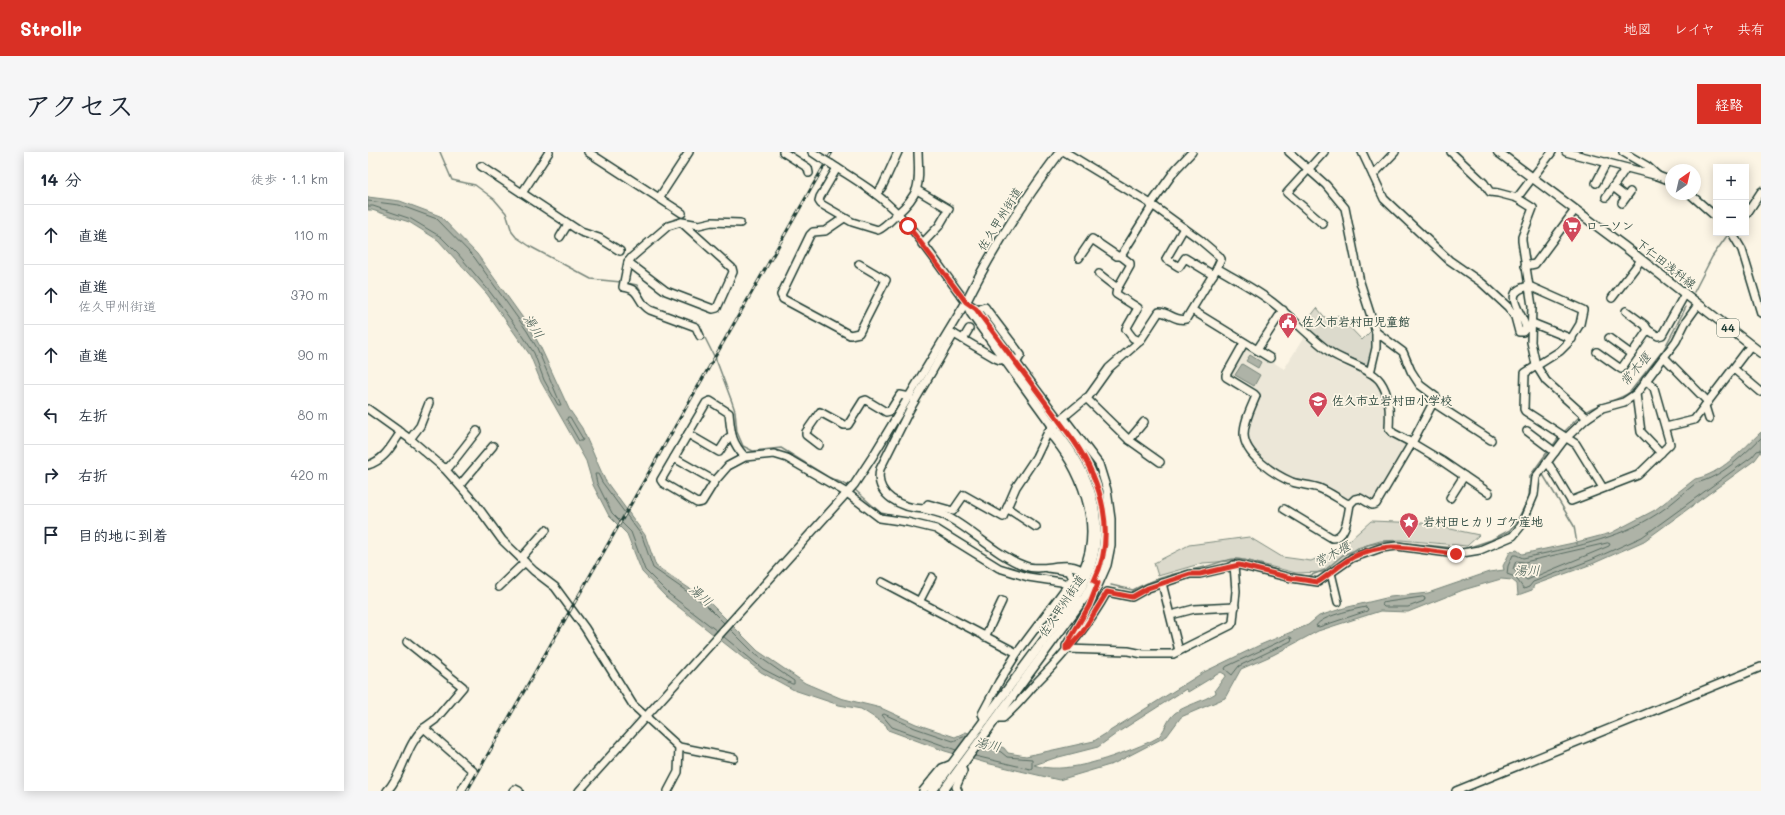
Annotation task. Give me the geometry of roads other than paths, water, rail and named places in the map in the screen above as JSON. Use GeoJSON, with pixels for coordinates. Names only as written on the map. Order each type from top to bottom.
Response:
{"type":"FeatureCollection","features":[{"type":"Feature","properties":{"kind":"main road","name":"佐久甲州街道"},"geometry":{"type":"LineString","coordinates":[[966,302],[1022,206],[1060,152]]}},
{"type":"Feature","properties":{"kind":"main road","name":"下仁田浅科線"},"geometry":{"type":"LineString","coordinates":[[1498,152],[1761,353]]}},
{"type":"Feature","properties":{"kind":"main road","name":"佐久甲州街道"},"geometry":{"type":"LineString","coordinates":[[943,791],[963,764],[987,723],[997,718],[1096,585],[1102,559],[1105,534],[1102,499],[1097,482],[1088,464],[1003,358],[970,313],[966,302]]}},
{"type":"Feature","properties":{"kind":"main road","name":"佐久甲州街道"},"geometry":{"type":"LineString","coordinates":[[932,791],[987,723],[1068,609],[1092,566],[1095,552],[1096,530],[1094,505],[1082,469],[1056,424],[1016,363],[976,309],[966,302]]}},
{"type":"Feature","properties":{"kind":"street"},"geometry":{"type":"LineString","coordinates":[[522,193],[549,152]]}},
{"type":"Feature","properties":{"kind":"street"},"geometry":{"type":"LineString","coordinates":[[588,152],[682,213]]}},
{"type":"Feature","properties":{"kind":"street"},"geometry":{"type":"LineString","coordinates":[[659,198],[689,152]]}},
{"type":"Feature","properties":{"kind":"street"},"geometry":{"type":"LineString","coordinates":[[783,152],[808,168],[809,173]]}},
{"type":"Feature","properties":{"kind":"street"},"geometry":{"type":"LineString","coordinates":[[812,152],[876,194],[898,214],[966,302],[952,333],[910,409],[886,457],[879,475],[880,485],[893,500],[906,507],[924,508],[944,515],[1017,562],[1032,568],[1064,566],[1083,570]]}},
{"type":"Feature","properties":{"kind":"street"},"geometry":{"type":"LineString","coordinates":[[876,194],[882,187],[898,152]]}},
{"type":"Feature","properties":{"kind":"street"},"geometry":{"type":"LineString","coordinates":[[834,166],[819,201],[821,204],[852,222],[878,230],[907,206],[917,190],[919,180],[918,152]]}},
{"type":"Feature","properties":{"kind":"street"},"geometry":{"type":"LineString","coordinates":[[924,508],[928,504],[953,511],[964,496],[1003,517],[1016,487],[1056,424],[1086,398],[1109,368],[1140,341],[1159,312],[1163,312],[1183,320],[1186,319],[1221,259],[1184,228],[1151,204],[1065,152]]}},
{"type":"Feature","properties":{"kind":"street"},"geometry":{"type":"LineString","coordinates":[[1121,256],[1151,208],[1151,204],[1176,169],[1192,152]]}},
{"type":"Feature","properties":{"kind":"street"},"geometry":{"type":"LineString","coordinates":[[1289,152],[1326,185],[1345,208],[1360,282],[1376,332],[1376,348],[1370,373]]}},
{"type":"Feature","properties":{"kind":"street"},"geometry":{"type":"LineString","coordinates":[[1323,224],[1287,193],[1324,152]]}},
{"type":"Feature","properties":{"kind":"street"},"geometry":{"type":"LineString","coordinates":[[1362,152],[1384,198],[1410,225],[1448,260],[1482,283],[1508,307],[1515,317],[1517,329],[1521,333],[1526,328],[1514,298],[1517,290],[1529,286],[1583,310],[1584,312],[1580,324],[1572,338],[1560,350],[1536,365],[1525,374],[1525,411],[1576,444],[1603,488]]}},
{"type":"Feature","properties":{"kind":"street"},"geometry":{"type":"LineString","coordinates":[[1373,175],[1395,152]]}},
{"type":"Feature","properties":{"kind":"street"},"geometry":{"type":"LineString","coordinates":[[1451,152],[1471,170],[1490,192],[1517,198],[1533,208],[1522,236],[1525,266],[1532,306],[1531,342],[1536,365],[1546,381],[1584,415]]}},
{"type":"Feature","properties":{"kind":"street"},"geometry":{"type":"LineString","coordinates":[[1517,198],[1552,152]]}},
{"type":"Feature","properties":{"kind":"street"},"geometry":{"type":"LineString","coordinates":[[1566,152],[1590,155],[1607,162],[1665,179]]}},
{"type":"Feature","properties":{"kind":"street"},"geometry":{"type":"LineString","coordinates":[[1623,152],[1648,166],[1658,176]]}},
{"type":"Feature","properties":{"kind":"street"},"geometry":{"type":"LineString","coordinates":[[1596,183],[1607,162]]}},
{"type":"Feature","properties":{"kind":"street"},"geometry":{"type":"LineString","coordinates":[[482,166],[568,224],[581,232],[599,238],[620,251]]}},
{"type":"Feature","properties":{"kind":"street"},"geometry":{"type":"LineString","coordinates":[[1606,197],[1626,168]]}},
{"type":"Feature","properties":{"kind":"street"},"geometry":{"type":"LineString","coordinates":[[1613,187],[1626,197]]}},
{"type":"Feature","properties":{"kind":"street"},"geometry":{"type":"LineString","coordinates":[[917,190],[949,209],[939,226],[922,244]]}},
{"type":"Feature","properties":{"kind":"street"},"geometry":{"type":"LineString","coordinates":[[1749,211],[1761,192]]}},
{"type":"Feature","properties":{"kind":"street"},"geometry":{"type":"LineString","coordinates":[[1697,200],[1713,214]]}},
{"type":"Feature","properties":{"kind":"street"},"geometry":{"type":"LineString","coordinates":[[1525,266],[1535,264],[1575,210]]}},
{"type":"Feature","properties":{"kind":"street"},"geometry":{"type":"LineString","coordinates":[[844,218],[825,231],[813,232],[810,235],[781,295],[783,299],[850,335],[859,332],[886,280],[859,264]]}},
{"type":"Feature","properties":{"kind":"street"},"geometry":{"type":"LineString","coordinates":[[628,262],[666,291],[713,309],[717,308],[733,272],[732,268],[681,222]]}},
{"type":"Feature","properties":{"kind":"street"},"geometry":{"type":"LineString","coordinates":[[700,336],[696,326],[646,308],[637,292],[630,287],[623,287],[628,262],[632,256],[668,226],[681,222],[699,225],[712,222],[740,223]]}},
{"type":"Feature","properties":{"kind":"street"},"geometry":{"type":"LineString","coordinates":[[560,237],[568,224]]}},
{"type":"Feature","properties":{"kind":"street"},"geometry":{"type":"LineString","coordinates":[[1184,228],[1166,259],[1179,267],[1185,258],[1213,275]]}},
{"type":"Feature","properties":{"kind":"street"},"geometry":{"type":"LineString","coordinates":[[1735,236],[1742,250],[1761,313]]}},
{"type":"Feature","properties":{"kind":"street"},"geometry":{"type":"LineString","coordinates":[[1079,258],[1092,239],[1130,263],[1130,266],[1117,288],[1116,294],[1138,308],[1126,329],[1132,338],[1140,341]]}},
{"type":"Feature","properties":{"kind":"street"},"geometry":{"type":"LineString","coordinates":[[1612,298],[1641,260]]}},
{"type":"Feature","properties":{"kind":"street"},"geometry":{"type":"LineString","coordinates":[[1217,268],[1283,310],[1331,352],[1343,360],[1370,373],[1379,380],[1386,393],[1389,405],[1389,428],[1391,431],[1489,492]]}},
{"type":"Feature","properties":{"kind":"street"},"geometry":{"type":"LineString","coordinates":[[1099,274],[1117,288]]}},
{"type":"Feature","properties":{"kind":"street"},"geometry":{"type":"LineString","coordinates":[[1626,311],[1645,325],[1648,330],[1658,336],[1662,335],[1686,295]]}},
{"type":"Feature","properties":{"kind":"street"},"geometry":{"type":"LineString","coordinates":[[1234,565],[1235,607],[1233,622],[1231,625],[1179,651],[1172,654],[1143,654],[1066,649],[1066,646],[1089,606],[1096,585],[1107,592],[1132,597],[1162,583],[1190,574],[1200,574],[1234,565],[1248,566],[1318,582],[1352,558],[1381,548],[1397,546],[1456,554],[1480,550],[1507,540],[1516,533],[1525,518],[1534,495],[1536,477],[1543,468],[1552,450],[1563,436],[1584,415],[1624,402],[1636,394],[1664,357],[1697,304]]}},
{"type":"Feature","properties":{"kind":"street"},"geometry":{"type":"LineString","coordinates":[[982,308],[985,307],[1021,355],[1016,363]]}},
{"type":"Feature","properties":{"kind":"street"},"geometry":{"type":"LineString","coordinates":[[1192,310],[1270,358]]}},
{"type":"Feature","properties":{"kind":"street"},"geometry":{"type":"LineString","coordinates":[[1257,350],[1283,310]]}},
{"type":"Feature","properties":{"kind":"street"},"geometry":{"type":"LineString","coordinates":[[1532,323],[1572,338]]}},
{"type":"Feature","properties":{"kind":"street"},"geometry":{"type":"LineString","coordinates":[[963,339],[969,329]]}},
{"type":"Feature","properties":{"kind":"street"},"geometry":{"type":"LineString","coordinates":[[1597,352],[1621,369],[1648,330]]}},
{"type":"Feature","properties":{"kind":"street"},"geometry":{"type":"LineString","coordinates":[[1284,509],[1332,538],[1339,536],[1345,526],[1350,504],[1355,499],[1360,498],[1372,506],[1376,504],[1434,403],[1435,395],[1420,385],[1411,371],[1403,352],[1376,332]]}},
{"type":"Feature","properties":{"kind":"street"},"geometry":{"type":"LineString","coordinates":[[952,333],[995,358],[1000,360],[1003,358]]}},
{"type":"Feature","properties":{"kind":"street"},"geometry":{"type":"LineString","coordinates":[[579,791],[746,603],[854,485],[952,333]]}},
{"type":"Feature","properties":{"kind":"street"},"geometry":{"type":"LineString","coordinates":[[1609,338],[1631,354]]}},
{"type":"Feature","properties":{"kind":"street"},"geometry":{"type":"LineString","coordinates":[[1244,343],[1226,374],[1226,377],[1256,396],[1244,433],[1244,439],[1251,452],[1257,460],[1282,477],[1319,488],[1350,504]]}},
{"type":"Feature","properties":{"kind":"street"},"geometry":{"type":"LineString","coordinates":[[1666,426],[1694,420],[1751,345]]}},
{"type":"Feature","properties":{"kind":"street"},"geometry":{"type":"LineString","coordinates":[[1664,357],[1706,404],[1709,419]]}},
{"type":"Feature","properties":{"kind":"street"},"geometry":{"type":"LineString","coordinates":[[1734,369],[1761,392]]}},
{"type":"Feature","properties":{"kind":"street"},"geometry":{"type":"LineString","coordinates":[[1543,468],[1550,466],[1571,500],[1631,479],[1638,475],[1670,444],[1654,388],[1646,380]]}},
{"type":"Feature","properties":{"kind":"street"},"geometry":{"type":"LineString","coordinates":[[1636,394],[1641,432],[1661,453]]}},
{"type":"Feature","properties":{"kind":"street"},"geometry":{"type":"LineString","coordinates":[[819,445],[806,435],[806,432],[820,412],[822,411],[844,425],[848,425],[863,401],[866,400],[886,412],[890,412],[900,396],[910,397]]}},
{"type":"Feature","properties":{"kind":"street"},"geometry":{"type":"LineString","coordinates":[[1086,398],[1129,440],[1160,462]]}},
{"type":"Feature","properties":{"kind":"street"},"geometry":{"type":"LineString","coordinates":[[746,457],[734,443],[729,413],[710,401],[706,403],[661,480],[663,483],[697,503],[702,502],[715,481],[728,466],[746,457],[774,454],[787,458],[848,492],[880,518],[907,522],[940,531],[999,568],[1028,577],[1080,586],[1083,570],[1087,562],[1091,537],[1091,519],[1087,502],[1070,463],[1056,424]]}},
{"type":"Feature","properties":{"kind":"street"},"geometry":{"type":"LineString","coordinates":[[410,439],[420,426],[429,403]]}},
{"type":"Feature","properties":{"kind":"street"},"geometry":{"type":"LineString","coordinates":[[1434,403],[1491,440]]}},
{"type":"Feature","properties":{"kind":"street"},"geometry":{"type":"LineString","coordinates":[[368,409],[401,432],[444,468],[460,485],[502,540],[534,571],[555,587],[585,628],[629,699],[645,716],[678,747],[734,758]]}},
{"type":"Feature","properties":{"kind":"street"},"geometry":{"type":"LineString","coordinates":[[1129,440],[1144,422]]}},
{"type":"Feature","properties":{"kind":"street"},"geometry":{"type":"LineString","coordinates":[[444,468],[449,467],[478,431]]}},
{"type":"Feature","properties":{"kind":"street"},"geometry":{"type":"LineString","coordinates":[[368,466],[385,456],[401,432]]}},
{"type":"Feature","properties":{"kind":"street"},"geometry":{"type":"LineString","coordinates":[[1527,432],[1552,450]]}},
{"type":"Feature","properties":{"kind":"street"},"geometry":{"type":"LineString","coordinates":[[688,434],[718,452],[728,438],[732,436]]}},
{"type":"Feature","properties":{"kind":"street"},"geometry":{"type":"LineString","coordinates":[[460,485],[493,446]]}},
{"type":"Feature","properties":{"kind":"street"},"geometry":{"type":"LineString","coordinates":[[674,458],[715,481]]}},
{"type":"Feature","properties":{"kind":"street"},"geometry":{"type":"LineString","coordinates":[[1450,498],[1464,476]]}},
{"type":"Feature","properties":{"kind":"street"},"geometry":{"type":"LineString","coordinates":[[1007,508],[1036,527]]}},
{"type":"Feature","properties":{"kind":"street"},"geometry":{"type":"LineString","coordinates":[[499,587],[523,560],[546,530]]}},
{"type":"Feature","properties":{"kind":"street"},"geometry":{"type":"LineString","coordinates":[[987,723],[982,714],[999,682],[1017,653],[1072,578],[1068,571],[1048,568]]}},
{"type":"Feature","properties":{"kind":"street"},"geometry":{"type":"LineString","coordinates":[[1331,573],[1338,602]]}},
{"type":"Feature","properties":{"kind":"street"},"geometry":{"type":"LineString","coordinates":[[919,602],[932,577]]}},
{"type":"Feature","properties":{"kind":"street"},"geometry":{"type":"LineString","coordinates":[[882,582],[1017,653]]}},
{"type":"Feature","properties":{"kind":"street"},"geometry":{"type":"LineString","coordinates":[[1162,583],[1179,651]]}},
{"type":"Feature","properties":{"kind":"street"},"geometry":{"type":"LineString","coordinates":[[997,718],[1003,718],[1019,704],[1069,648],[1082,633],[1107,592]]}},
{"type":"Feature","properties":{"kind":"street"},"geometry":{"type":"LineString","coordinates":[[985,637],[1002,601]]}},
{"type":"Feature","properties":{"kind":"street"},"geometry":{"type":"LineString","coordinates":[[1171,615],[1194,609],[1235,607]]}},
{"type":"Feature","properties":{"kind":"street"},"geometry":{"type":"LineString","coordinates":[[387,791],[396,779],[412,743],[424,728],[435,720],[463,687],[407,642]]}},
{"type":"Feature","properties":{"kind":"street"},"geometry":{"type":"LineString","coordinates":[[1456,791],[1761,667]]}},
{"type":"Feature","properties":{"kind":"street"},"geometry":{"type":"LineString","coordinates":[[424,728],[473,771],[461,791]]}},
{"type":"Feature","properties":{"kind":"street"},"geometry":{"type":"LineString","coordinates":[[668,791],[678,772],[678,747]]}},
{"type":"Feature","properties":{"kind":"street"},"geometry":{"type":"LineString","coordinates":[[924,791],[942,768],[954,762]]}},
{"type":"Feature","properties":{"kind":"street"},"geometry":{"type":"LineString","coordinates":[[955,790],[963,771],[963,764]]}},
{"type":"Feature","properties":{"kind":"street"},"geometry":{"type":"LineString","coordinates":[[513,791],[519,791]]}},
{"type":"Feature","properties":{"kind":"water","name":"湯川"},"geometry":{"type":"Polygon","coordinates":[[[368,197],[400,201],[440,216],[477,254],[530,328],[540,346],[569,409],[582,428],[605,480],[645,535],[656,566],[708,601],[758,651],[805,683],[840,698],[881,708],[916,724],[955,737],[966,732],[1004,748],[1008,753],[1026,756],[1094,741],[1204,672],[1260,645],[1308,625],[1319,616],[1344,608],[1390,597],[1428,593],[1489,572],[1504,570],[1503,566],[1510,552],[1517,550],[1522,554],[1611,533],[1655,510],[1695,479],[1714,472],[1722,467],[1761,432],[1761,452],[1755,460],[1644,541],[1592,564],[1534,585],[1532,590],[1518,595],[1517,584],[1512,580],[1501,579],[1463,590],[1408,612],[1380,611],[1318,631],[1273,655],[1241,669],[1225,698],[1181,717],[1167,736],[1113,764],[1059,780],[986,763],[945,751],[888,730],[886,725],[861,709],[839,705],[794,690],[761,672],[666,597],[642,572],[627,534],[609,516],[593,485],[586,461],[541,382],[530,355],[487,294],[438,240],[409,222],[368,210],[368,197]],[[1221,672],[1188,692],[1186,689],[1120,731],[1098,747],[1034,765],[1046,768],[1072,767],[1112,757],[1152,741],[1160,735],[1175,713],[1216,693],[1215,690],[1226,675],[1221,672]]]}},
{"type":"Feature","properties":{"kind":"water"},"geometry":{"type":"Polygon","coordinates":[[[1250,355],[1261,362],[1258,368],[1246,361],[1250,355]]]}},
{"type":"Feature","properties":{"kind":"water"},"geometry":{"type":"Polygon","coordinates":[[[1242,364],[1260,375],[1254,386],[1235,375],[1242,364]]]}},
{"type":"Feature","properties":{"kind":"waterway"},"geometry":{"type":"LineString","coordinates":[[440,152],[452,180],[475,185],[494,199],[506,213],[512,232],[516,237],[531,247],[591,279],[621,282]]}},
{"type":"Feature","properties":{"kind":"waterway"},"geometry":{"type":"LineString","coordinates":[[1749,204],[1761,186]]}},
{"type":"Feature","properties":{"kind":"waterway"},"geometry":{"type":"LineString","coordinates":[[1694,292],[1712,257],[1727,236]]}},
{"type":"Feature","properties":{"kind":"waterway"},"geometry":{"type":"LineString","coordinates":[[627,283],[637,285],[646,301],[653,307]]}},
{"type":"Feature","properties":{"kind":"waterway","name":"常木堰"},"geometry":{"type":"LineString","coordinates":[[1585,412],[1630,392],[1664,349],[1686,307]]}},
{"type":"Feature","properties":{"kind":"waterway"},"geometry":{"type":"LineString","coordinates":[[669,314],[696,323]]}},
{"type":"Feature","properties":{"kind":"waterway"},"geometry":{"type":"LineString","coordinates":[[699,326],[717,362],[732,402],[735,411],[737,432],[743,446],[753,451],[781,448],[828,477],[849,486]]}},
{"type":"Feature","properties":{"kind":"waterway","name":"常木堰"},"geometry":{"type":"LineString","coordinates":[[1563,433],[1580,416]]}},
{"type":"Feature","properties":{"kind":"waterway","name":"常木堰"},"geometry":{"type":"LineString","coordinates":[[1552,447],[1559,437]]}},
{"type":"Feature","properties":{"kind":"waterway","name":"常木堰"},"geometry":{"type":"LineString","coordinates":[[1290,574],[1309,576],[1325,570],[1343,555],[1368,545],[1387,541],[1464,549],[1491,540],[1510,530],[1518,519],[1529,497],[1530,476],[1548,451]]}},
{"type":"Feature","properties":{"kind":"waterway"},"geometry":{"type":"LineString","coordinates":[[1542,473],[1574,526],[1577,544]]}},
{"type":"Feature","properties":{"kind":"waterway"},"geometry":{"type":"LineString","coordinates":[[854,489],[881,513],[922,522]]}},
{"type":"Feature","properties":{"kind":"waterway","name":"常木堰"},"geometry":{"type":"LineString","coordinates":[[1111,585],[1133,590],[1166,576],[1231,559],[1260,564],[1284,573]]}},
{"type":"Feature","properties":{"kind":"waterway"},"geometry":{"type":"LineString","coordinates":[[1041,576],[1067,579]]}},
{"type":"Feature","properties":{"kind":"railway"},"geometry":{"type":"LineString","coordinates":[[467,791],[832,152]]}},
{"type":"Feature","properties":{"kind":"place","name":"ローソン"},"geometry":{"type":"Point","coordinates":[1572,243]}},
{"type":"Feature","properties":{"kind":"place","name":"佐久市岩村田児童館"},"geometry":{"type":"Point","coordinates":[1288,339]}},
{"type":"Feature","properties":{"kind":"place","name":"佐久市立岩村田小学校"},"geometry":{"type":"Point","coordinates":[1318,418]}},
{"type":"Feature","properties":{"kind":"place","name":"岩村田ヒカリゴケ産地"},"geometry":{"type":"Point","coordinates":[1409,539]}}]}
